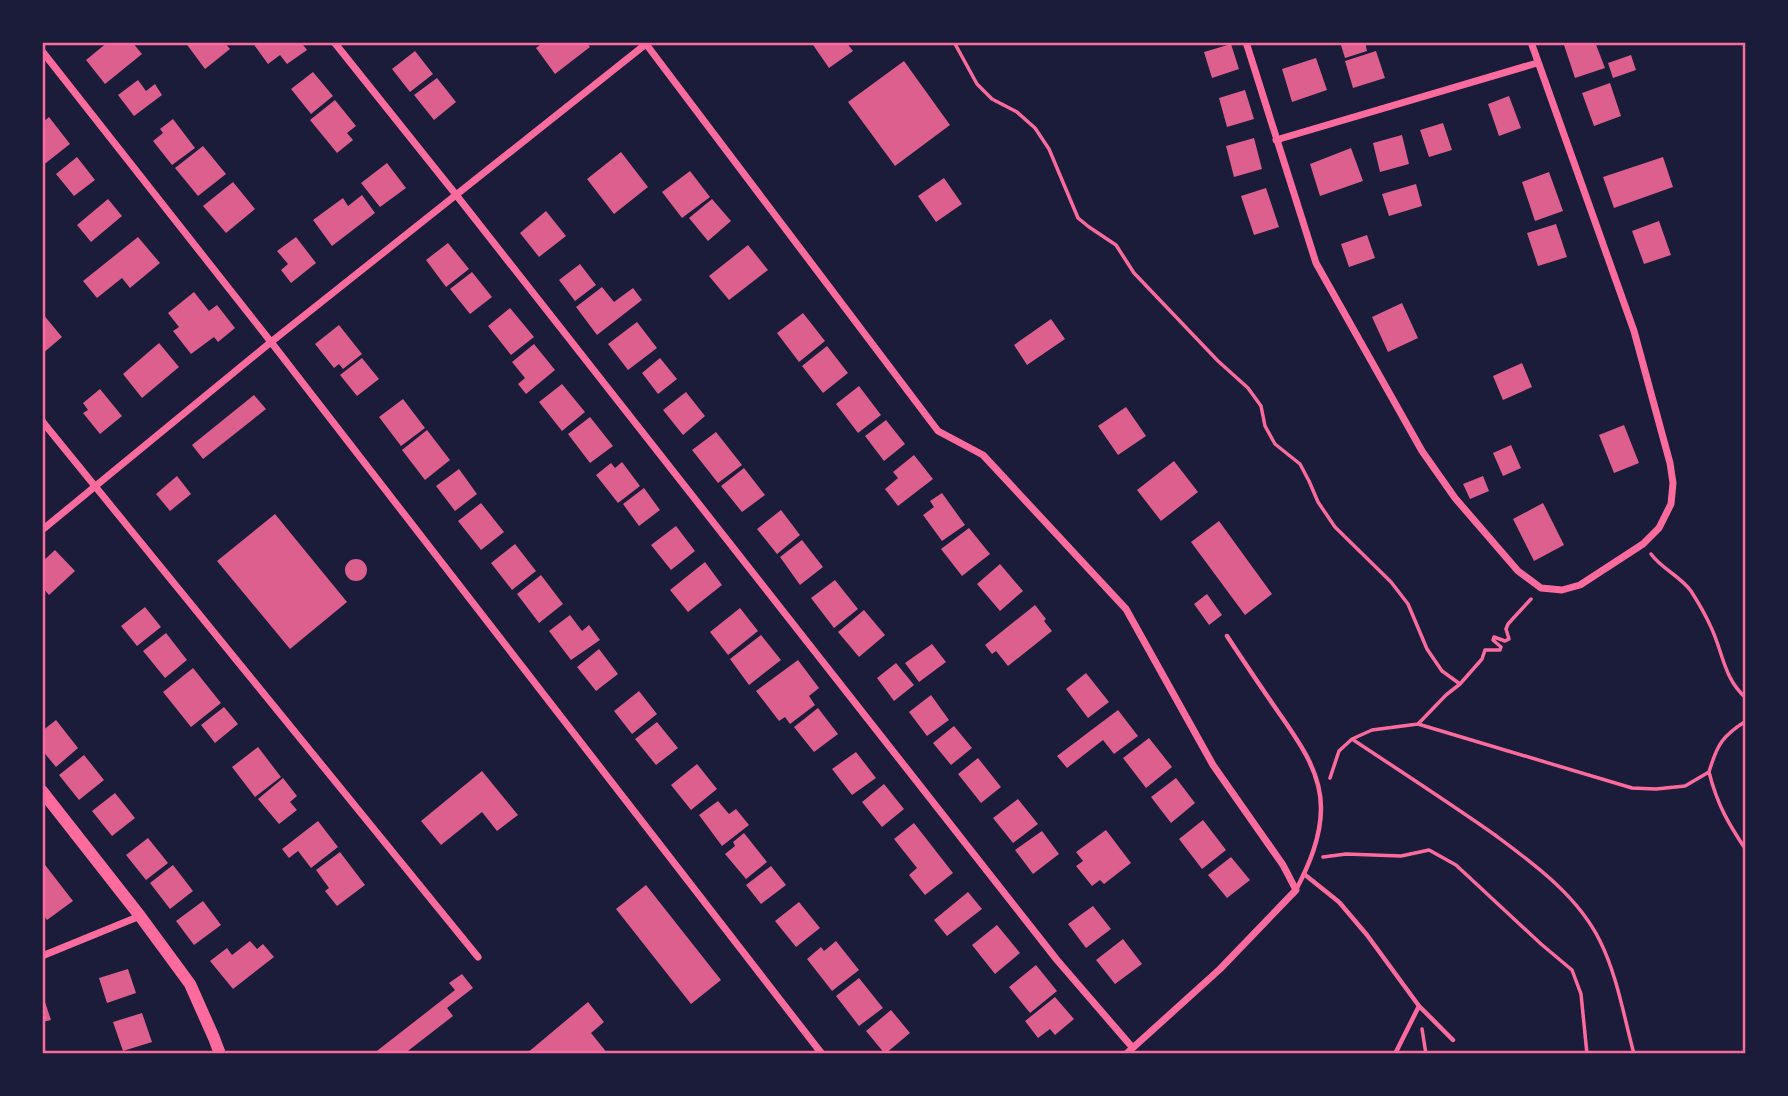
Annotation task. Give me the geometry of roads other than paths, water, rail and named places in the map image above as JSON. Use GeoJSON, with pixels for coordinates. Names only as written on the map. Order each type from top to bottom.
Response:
{"type":"FeatureCollection","features":[{"type":"Feature","properties":{"kind":"main road"},"geometry":{"type":"LineString","coordinates":[[42,791],[190,985],[220,1054]]}},
{"type":"Feature","properties":{"kind":"street"},"geometry":{"type":"LineString","coordinates":[[42,530],[271,342],[457,196],[645,43],[938,431],[983,455],[1126,609],[1213,765],[1283,865],[1296,890],[1220,969],[1129,1051],[457,196],[334,42]]}},
{"type":"Feature","properties":{"kind":"street"},"geometry":{"type":"LineString","coordinates":[[1246,42],[1316,262],[1422,451],[1455,498],[1518,571],[1541,588],[1562,590],[1580,584],[1643,544],[1659,528],[1671,505],[1674,483],[1634,331],[1531,42]]}},
{"type":"Feature","properties":{"kind":"street"},"geometry":{"type":"LineString","coordinates":[[42,51],[271,342],[822,1054]]}},
{"type":"Feature","properties":{"kind":"street"},"geometry":{"type":"LineString","coordinates":[[1276,140],[1537,62]]}},
{"type":"Feature","properties":{"kind":"street"},"geometry":{"type":"LineString","coordinates":[[42,421],[478,957]]}},
{"type":"Feature","properties":{"kind":"street"},"geometry":{"type":"LineString","coordinates":[[42,956],[140,916]]}},
{"type":"Feature","properties":{"kind":"lane"},"geometry":{"type":"LineString","coordinates":[[1227,636],[1302,747],[1316,776],[1321,807],[1319,833],[1296,890]]}},
{"type":"Feature","properties":{"kind":"lane"},"geometry":{"type":"LineString","coordinates":[[1304,874],[1339,902],[1419,1006],[1453,1041]]}},
{"type":"Feature","properties":{"kind":"lane"},"geometry":{"type":"LineString","coordinates":[[1395,1054],[1419,1006]]}}]}
